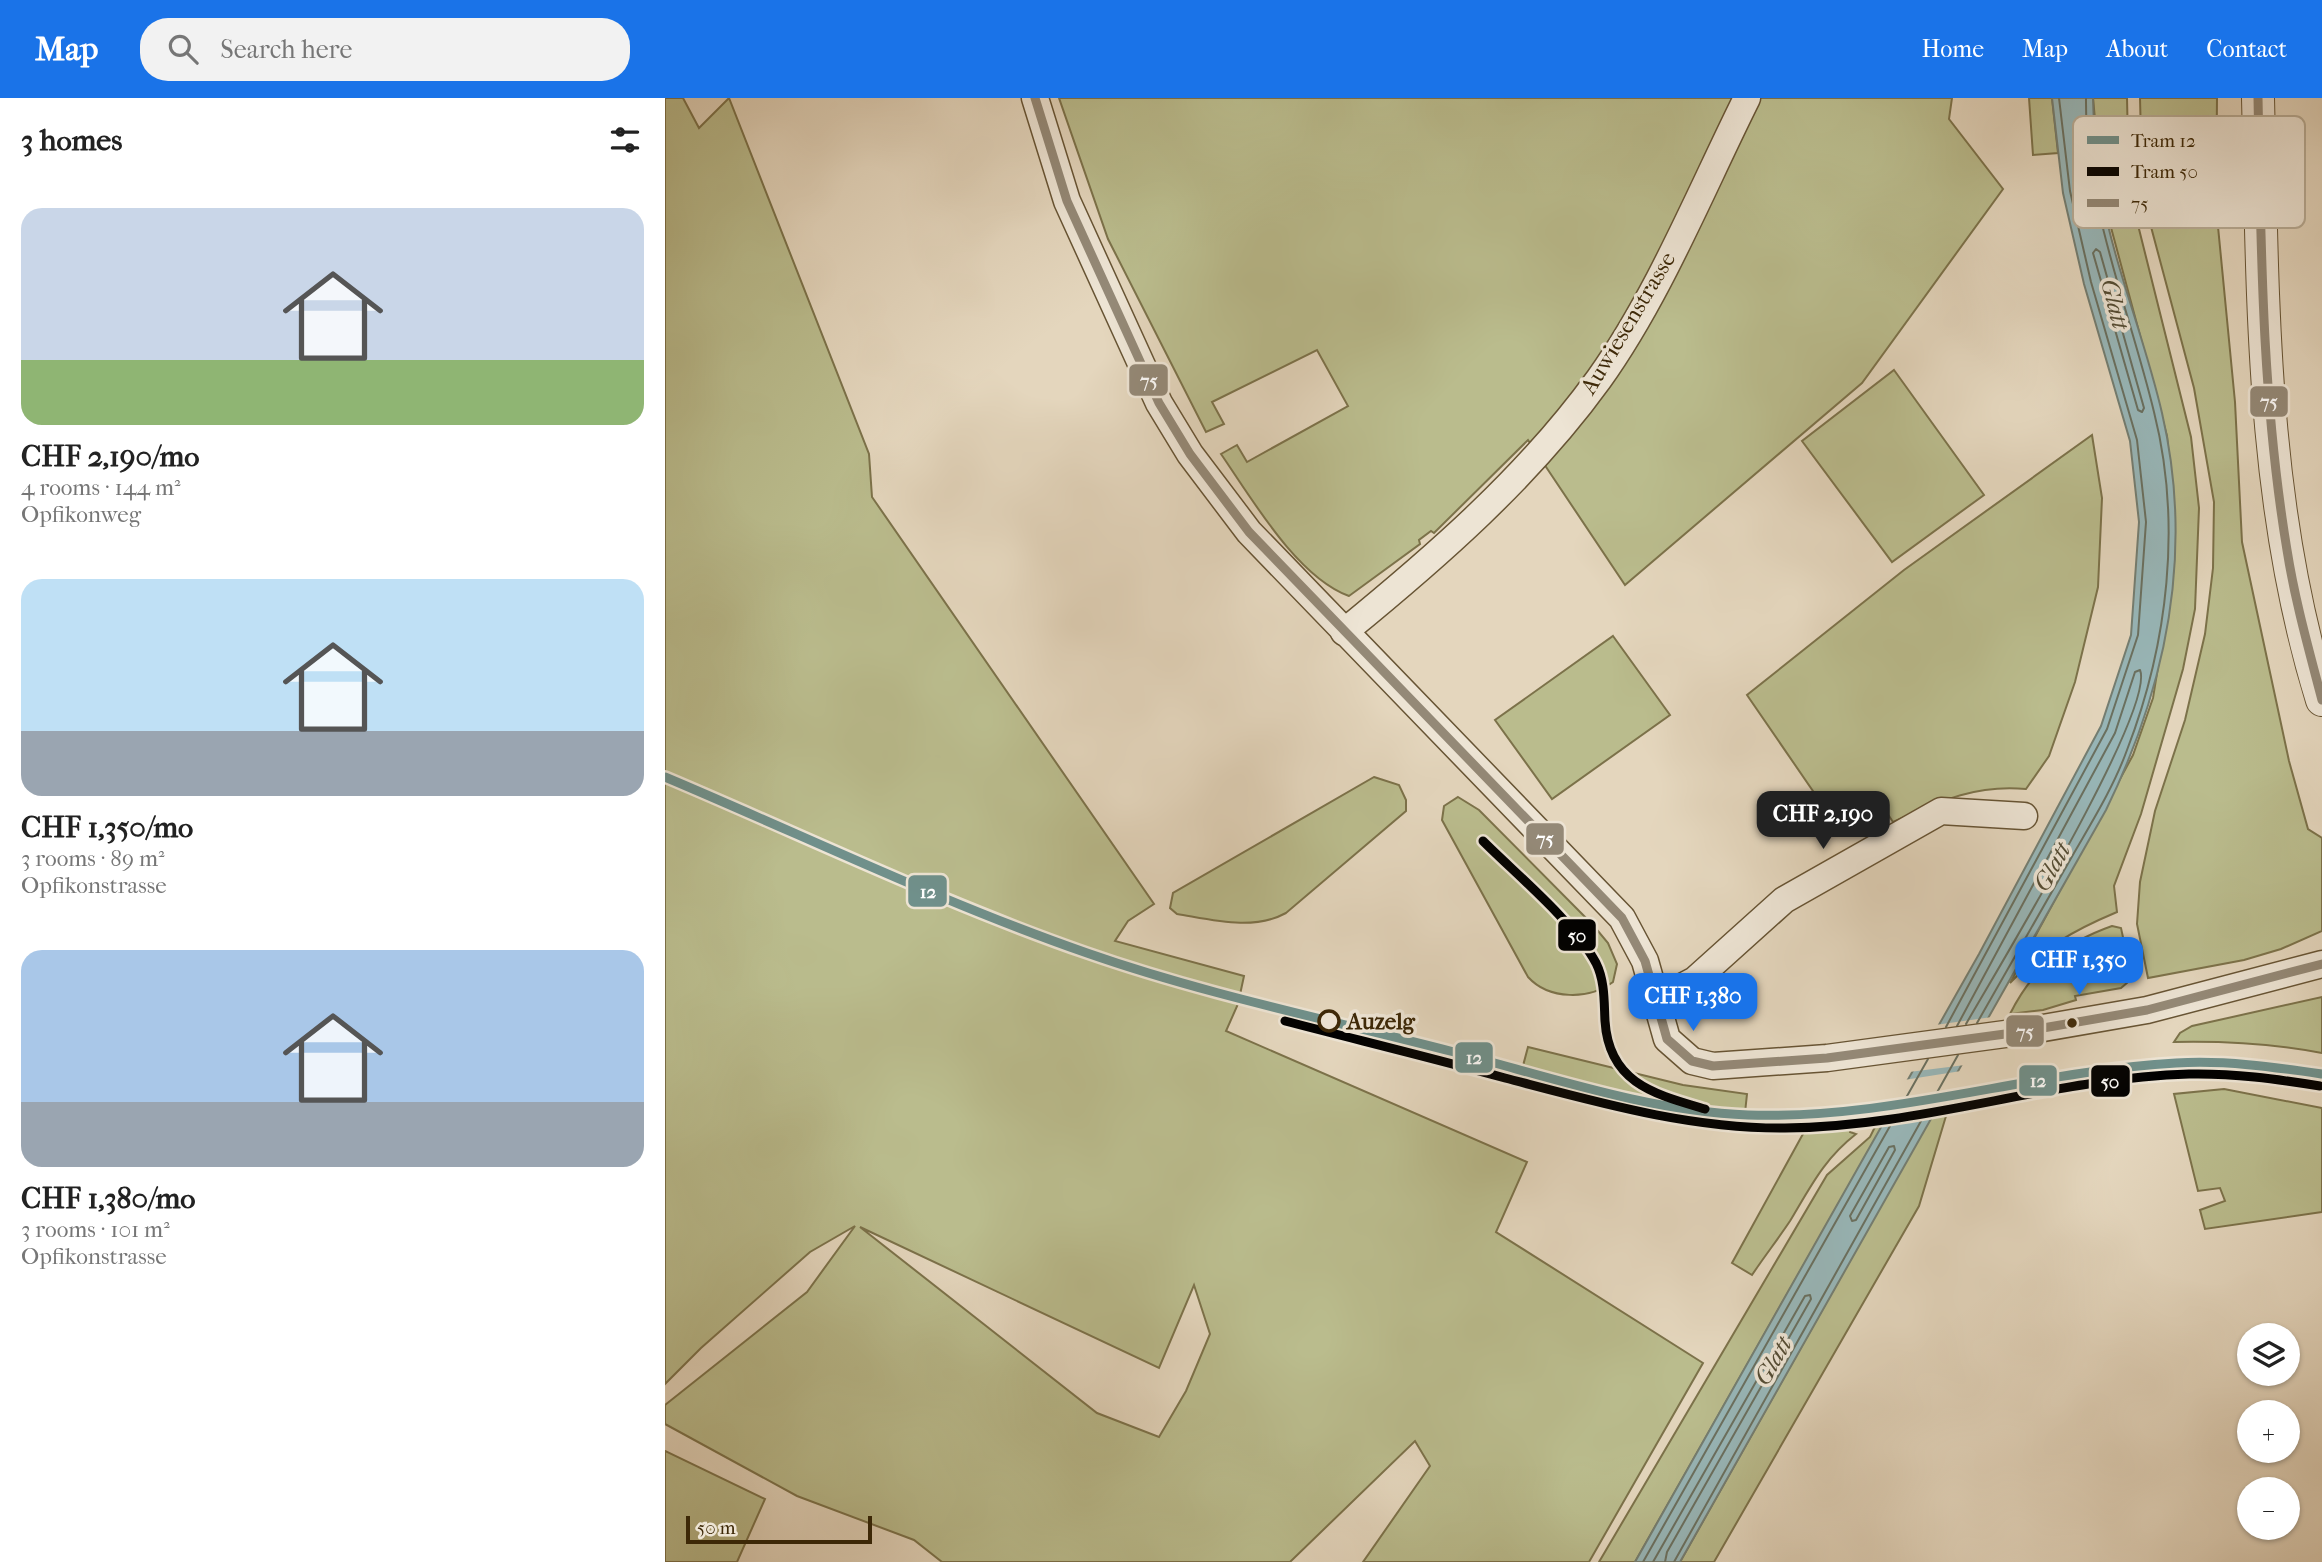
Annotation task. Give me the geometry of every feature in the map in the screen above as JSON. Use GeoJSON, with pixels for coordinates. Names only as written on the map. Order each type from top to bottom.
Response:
{"type":"FeatureCollection","features":[{"type":"Feature","properties":{"kind":"street"},"geometry":{"type":"LineString","coordinates":[[1035,98],[1067,201],[1178,438],[1249,532],[1622,918],[1645,961],[1663,1029],[1673,1047],[1703,1065],[1726,1066],[1863,1053],[2020,1032],[2147,1010],[2322,964]]}},
{"type":"Feature","properties":{"kind":"street","name":"Auwiesenstrasse"},"geometry":{"type":"LineString","coordinates":[[1344,632],[1493,500],[1538,455],[1599,377],[1682,232],[1747,98]]}},
{"type":"Feature","properties":{"kind":"street"},"geometry":{"type":"LineString","coordinates":[[2258,98],[2258,116]]}},
{"type":"Feature","properties":{"kind":"street"},"geometry":{"type":"LineString","coordinates":[[2261,228],[2264,366],[2273,468],[2292,584],[2322,700]]}},
{"type":"Feature","properties":{"kind":"street"},"geometry":{"type":"LineString","coordinates":[[1655,1001],[1695,980],[1784,900],[1941,811],[2024,816]]}},
{"type":"Feature","properties":{"kind":"green space"},"geometry":{"type":"Polygon","coordinates":[[[665,98],[683,98],[699,128],[729,98],[869,454],[872,497],[1154,904],[1128,921],[1115,941],[1244,976],[1238,1004],[1226,1031],[1527,1162],[1496,1232],[1703,1363],[1589,1562],[1363,1562],[1430,1466],[1415,1441],[1290,1562],[942,1562],[914,1540],[797,1496],[665,1424],[665,1405],[807,1292],[855,1226],[810,1252],[701,1348],[665,1384],[665,98]],[[860,1227],[1097,1413],[1159,1437],[1186,1391],[1210,1334],[1194,1285],[1159,1368],[860,1227]]]}},
{"type":"Feature","properties":{"kind":"green space"},"geometry":{"type":"Polygon","coordinates":[[[1059,98],[1952,98],[1949,119],[2003,189],[1862,383],[1625,585],[1528,440],[1434,533],[1431,531],[1419,540],[1420,544],[1349,596],[1311,572],[1294,555],[1261,514],[1221,454],[1237,445],[1247,462],[1348,406],[1317,350],[1212,402],[1224,424],[1206,432],[1108,239],[1059,98]]]}},
{"type":"Feature","properties":{"kind":"green space"},"geometry":{"type":"Polygon","coordinates":[[[2029,98],[2052,98],[2058,153],[2033,155],[2029,98]]]}},
{"type":"Feature","properties":{"kind":"green space"},"geometry":{"type":"Polygon","coordinates":[[[2093,98],[2127,98],[2127,116],[2095,116],[2093,98]]]}},
{"type":"Feature","properties":{"kind":"green space"},"geometry":{"type":"Polygon","coordinates":[[[2140,98],[2217,98],[2217,116],[2140,116],[2140,98]]]}},
{"type":"Feature","properties":{"kind":"green space"},"geometry":{"type":"Polygon","coordinates":[[[2111,228],[2139,228],[2191,437],[2199,508],[2195,609],[2183,669],[2141,814],[2114,886],[2117,912],[2059,941],[2010,983],[2133,755],[2153,698],[2174,568],[2174,512],[2167,436],[2111,228]]]}},
{"type":"Feature","properties":{"kind":"green space"},"geometry":{"type":"Polygon","coordinates":[[[2151,228],[2218,228],[2235,402],[2242,542],[2289,761],[2308,829],[2322,838],[2322,931],[2281,949],[2244,960],[2148,978],[2137,924],[2140,882],[2155,811],[2185,720],[2205,634],[2213,568],[2214,502],[2194,388],[2151,228]]]}},
{"type":"Feature","properties":{"kind":"green space"},"geometry":{"type":"Polygon","coordinates":[[[1894,370],[1984,495],[1892,562],[1802,441],[1894,370]]]}},
{"type":"Feature","properties":{"kind":"green space"},"geometry":{"type":"Polygon","coordinates":[[[2092,435],[2102,498],[2098,587],[2075,682],[2049,756],[2026,789],[1973,792],[1941,801],[1893,822],[1883,807],[1837,826],[1747,695],[1904,570],[2092,435]]]}},
{"type":"Feature","properties":{"kind":"green space"},"geometry":{"type":"Polygon","coordinates":[[[1613,636],[1670,715],[1552,799],[1495,720],[1613,636]]]}},
{"type":"Feature","properties":{"kind":"green space"},"geometry":{"type":"Polygon","coordinates":[[[1374,777],[1399,785],[1406,800],[1406,811],[1286,913],[1260,922],[1247,923],[1177,914],[1170,908],[1173,893],[1374,777]]]}},
{"type":"Feature","properties":{"kind":"green space"},"geometry":{"type":"Polygon","coordinates":[[[1458,797],[1479,810],[1593,925],[1608,943],[1617,964],[1613,982],[1593,992],[1569,995],[1547,990],[1528,977],[1442,820],[1444,806],[1458,797]]]}},
{"type":"Feature","properties":{"kind":"green space"},"geometry":{"type":"Polygon","coordinates":[[[2112,926],[2121,928],[2126,951],[2122,957],[2124,968],[2129,968],[2128,982],[2121,988],[2075,996],[2076,1000],[2043,1010],[2010,1014],[2029,983],[2052,959],[2079,940],[2112,926]]]}},
{"type":"Feature","properties":{"kind":"green space"},"geometry":{"type":"Polygon","coordinates":[[[2322,997],[2322,1053],[2248,1043],[2174,1042],[2180,1033],[2192,1026],[2322,997]]]}},
{"type":"Feature","properties":{"kind":"green space"},"geometry":{"type":"Polygon","coordinates":[[[1528,1047],[1683,1085],[1747,1094],[1744,1122],[1674,1114],[1520,1077],[1528,1047]]]}},
{"type":"Feature","properties":{"kind":"green space"},"geometry":{"type":"Polygon","coordinates":[[[2224,1089],[2322,1108],[2322,1212],[2205,1229],[2200,1210],[2225,1201],[2220,1188],[2198,1191],[2174,1094],[2224,1089]]]}},
{"type":"Feature","properties":{"kind":"green space"},"geometry":{"type":"Polygon","coordinates":[[[1949,1106],[1919,1206],[1714,1562],[1680,1562],[1927,1124],[1878,1134],[1635,1562],[1599,1562],[1827,1175],[1870,1137],[1880,1117],[1949,1106]]]}},
{"type":"Feature","properties":{"kind":"green space"},"geometry":{"type":"Polygon","coordinates":[[[1851,1121],[1850,1132],[1856,1134],[1827,1163],[1752,1275],[1732,1263],[1809,1123],[1851,1121]]]}},
{"type":"Feature","properties":{"kind":"green space"},"geometry":{"type":"Polygon","coordinates":[[[665,1451],[765,1499],[737,1562],[665,1562],[665,1451]]]}},
{"type":"Feature","properties":{"kind":"water","name":"Glatt"},"geometry":{"type":"Polygon","coordinates":[[[2052,98],[2093,98],[2094,116],[2073,116],[2073,228],[2109,228],[2162,413],[2171,465],[2175,516],[2169,616],[2145,715],[2106,810],[1680,1562],[1635,1562],[1979,954],[2101,726],[2131,635],[2139,522],[2130,441],[2084,284],[2063,193],[2052,98]]]}},
{"type":"Feature","properties":{"kind":"pier"},"geometry":{"type":"Polygon","coordinates":[[[1992,1017],[1965,1065],[1909,1072],[1935,1025],[1992,1017]]]}},
{"type":"Feature","properties":{"kind":"pier"},"geometry":{"type":"Polygon","coordinates":[[[1961,1071],[1942,1105],[1885,1115],[1904,1080],[1961,1071]]]}},
{"type":"Feature","properties":{"kind":"tram line","name":"12"},"geometry":{"type":"LineString","coordinates":[[665,777],[980,913],[1132,968],[1599,1091],[1673,1107],[1748,1115],[1802,1115],[1909,1103],[2069,1075],[2194,1062],[2231,1063],[2322,1074]]}},
{"type":"Feature","properties":{"kind":"tram line","name":"50"},"geometry":{"type":"LineString","coordinates":[[1483,841],[1560,915],[1596,963],[1603,984],[1608,1042],[1615,1059],[1625,1072],[1652,1091],[1705,1109]]}},
{"type":"Feature","properties":{"kind":"tram line","name":"50"},"geometry":{"type":"LineString","coordinates":[[1285,1021],[1609,1105],[1679,1119],[1749,1127],[1836,1126],[1887,1120],[2138,1077],[2222,1074],[2320,1086]]}},
{"type":"Feature","properties":{"kind":"transit line","name":"75"},"geometry":{"type":"LineString","coordinates":[[1035,98],[1067,201],[1159,403],[1190,454],[1249,532],[1622,918],[1645,961],[1667,1039],[1692,1061],[1713,1066],[1827,1058],[2020,1032],[2147,1010],[2322,964]]}},
{"type":"Feature","properties":{"kind":"transit line","name":"75"},"geometry":{"type":"LineString","coordinates":[[2258,98],[2258,116]]}},
{"type":"Feature","properties":{"kind":"transit line","name":"75"},"geometry":{"type":"LineString","coordinates":[[2261,228],[2264,324],[2279,494],[2290,569],[2322,700]]}},
{"type":"Feature","properties":{"kind":"place","name":"Auzelg"},"geometry":{"type":"Point","coordinates":[1329,1021]}}]}
